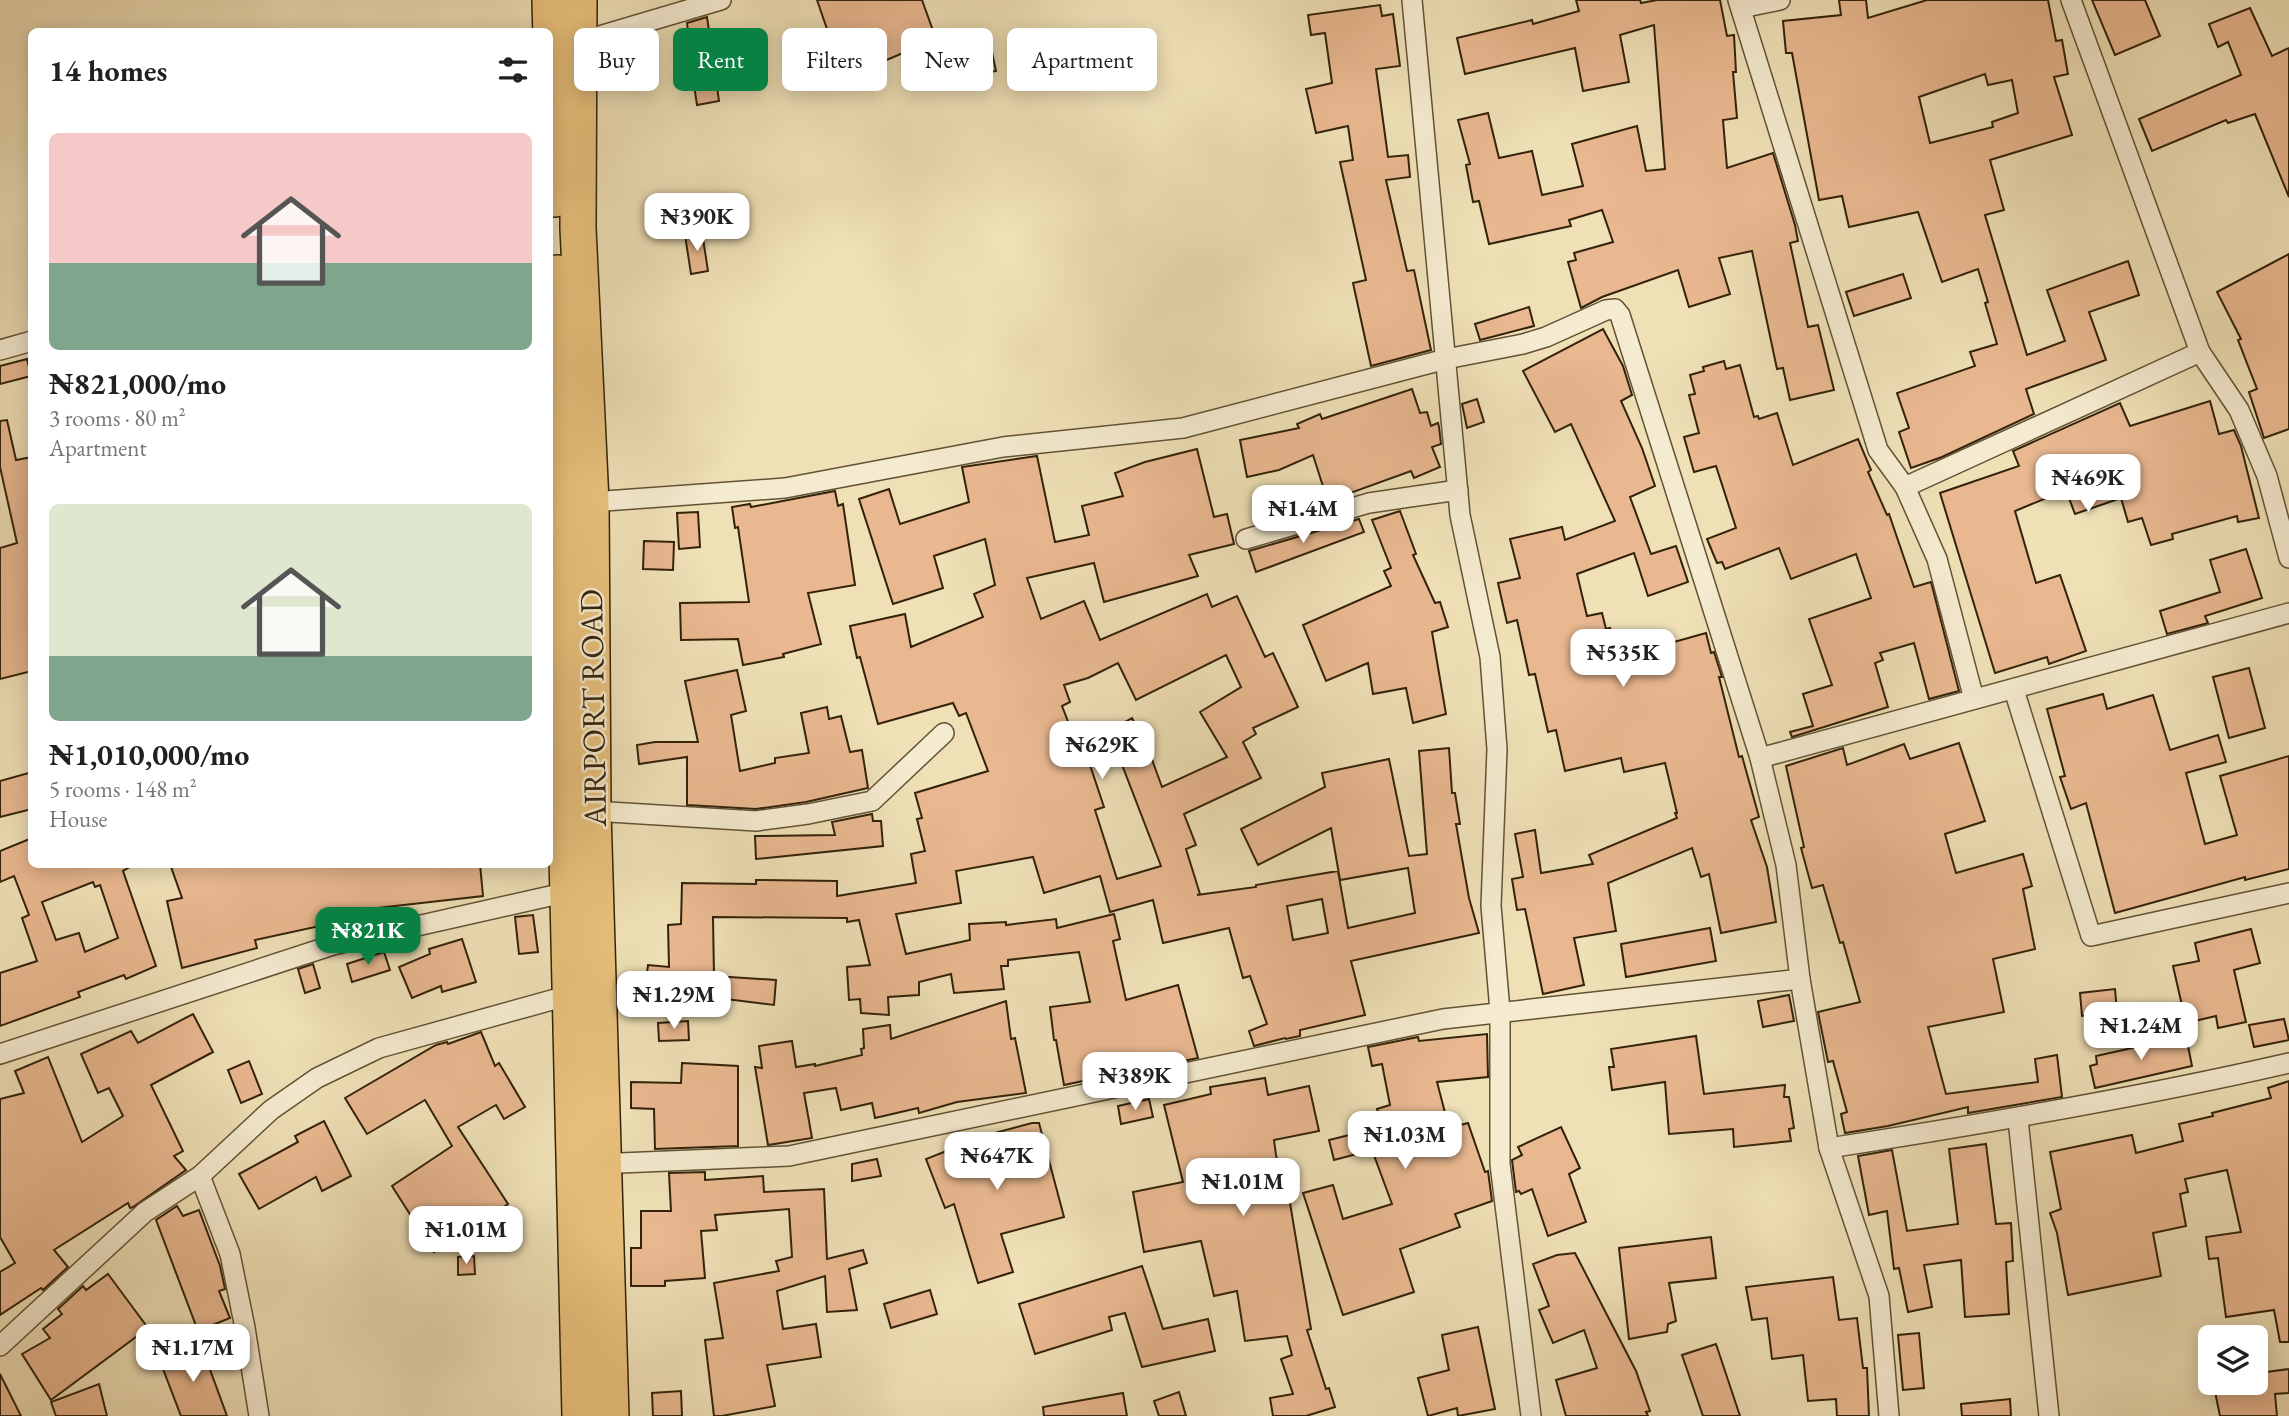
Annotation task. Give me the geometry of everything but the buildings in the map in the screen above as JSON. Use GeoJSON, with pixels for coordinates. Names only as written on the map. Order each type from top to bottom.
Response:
{"type":"FeatureCollection","features":[{"type":"Feature","properties":{"kind":"highway","name":"AIRPORT ROAD"},"geometry":{"type":"LineString","coordinates":[[572,0],[577,28]]}},
{"type":"Feature","properties":{"kind":"highway","name":"AIRPORT ROAD"},"geometry":{"type":"LineString","coordinates":[[572,0],[553,293],[555,616],[570,995],[589,1164],[611,1416]]}},
{"type":"Feature","properties":{"kind":"highway","name":"AIRPORT ROAD"},"geometry":{"type":"LineString","coordinates":[[579,91],[578,228],[591,502],[593,811],[589,1164],[580,1416]]}},
{"type":"Feature","properties":{"kind":"street"},"geometry":{"type":"LineString","coordinates":[[624,28],[721,0]]}},
{"type":"Feature","properties":{"kind":"street"},"geometry":{"type":"LineString","coordinates":[[1412,0],[1460,516],[1490,657],[1497,749],[1491,906],[1500,1011],[1500,1164],[1531,1416]]}},
{"type":"Feature","properties":{"kind":"street"},"geometry":{"type":"LineString","coordinates":[[1780,0],[1740,4],[1878,450],[1905,486],[1937,559],[1974,699]]}},
{"type":"Feature","properties":{"kind":"street"},"geometry":{"type":"LineString","coordinates":[[2071,0],[2200,352],[2239,410],[2267,477],[2289,558]]}},
{"type":"Feature","properties":{"kind":"street"},"geometry":{"type":"LineString","coordinates":[[591,502],[785,488],[1003,447],[1183,428],[1446,359],[1523,344],[1546,337],[1606,310],[1615,309],[1620,315],[1760,758],[1786,865],[1800,979],[1829,1148],[1879,1296],[1889,1416]]}},
{"type":"Feature","properties":{"kind":"street"},"geometry":{"type":"LineString","coordinates":[[0,351],[28,342]]}},
{"type":"Feature","properties":{"kind":"street"},"geometry":{"type":"LineString","coordinates":[[1905,486],[2200,352]]}},
{"type":"Feature","properties":{"kind":"street"},"geometry":{"type":"LineString","coordinates":[[1247,539],[1369,503],[1458,491]]}},
{"type":"Feature","properties":{"kind":"street"},"geometry":{"type":"LineString","coordinates":[[1760,758],[2289,613]]}},
{"type":"Feature","properties":{"kind":"street"},"geometry":{"type":"LineString","coordinates":[[2014,690],[2091,936],[2289,894]]}},
{"type":"Feature","properties":{"kind":"street"},"geometry":{"type":"LineString","coordinates":[[593,811],[756,821],[821,812],[872,800],[944,733]]}},
{"type":"Feature","properties":{"kind":"street"},"geometry":{"type":"LineString","coordinates":[[0,1054],[333,945],[568,892]]}},
{"type":"Feature","properties":{"kind":"street"},"geometry":{"type":"LineString","coordinates":[[589,1164],[789,1156],[1443,1019],[1800,979]]}},
{"type":"Feature","properties":{"kind":"street"},"geometry":{"type":"LineString","coordinates":[[0,1346],[145,1212],[200,1176],[271,1110],[317,1078],[379,1048],[570,995]]}},
{"type":"Feature","properties":{"kind":"street"},"geometry":{"type":"LineString","coordinates":[[1829,1148],[2018,1119],[2172,1090],[2289,1063]]}},
{"type":"Feature","properties":{"kind":"street"},"geometry":{"type":"LineString","coordinates":[[2018,1119],[2049,1416]]}},
{"type":"Feature","properties":{"kind":"street"},"geometry":{"type":"LineString","coordinates":[[200,1176],[230,1254],[259,1416]]}}]}
